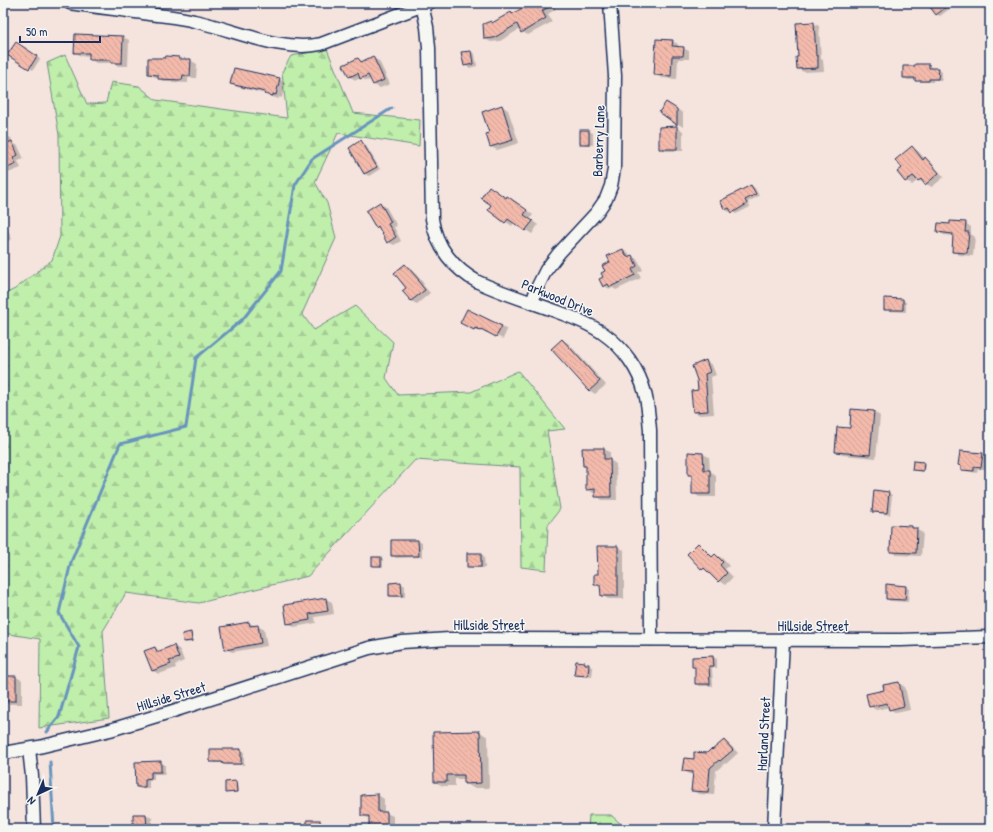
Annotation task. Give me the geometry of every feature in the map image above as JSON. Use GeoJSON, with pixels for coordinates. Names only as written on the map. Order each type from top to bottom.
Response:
{"type":"FeatureCollection","features":[{"type":"Feature","properties":{"kind":"street"},"geometry":{"type":"LineString","coordinates":[[70,3],[184,19],[205,23],[269,42],[306,47],[321,44],[425,4]]}},
{"type":"Feature","properties":{"kind":"street","name":"Barberry Lane"},"geometry":{"type":"LineString","coordinates":[[532,302],[546,270],[559,252],[600,209],[611,186],[614,169],[615,76],[610,3]]}},
{"type":"Feature","properties":{"kind":"street","name":"Parkwood Drive"},"geometry":{"type":"LineString","coordinates":[[425,4],[428,37],[431,209],[433,228],[440,245],[456,267],[471,278],[486,286],[579,320],[605,334],[626,355],[637,372],[641,382],[648,404],[650,430],[651,639]]}},
{"type":"Feature","properties":{"kind":"street","name":"Hillside Street"},"geometry":{"type":"LineString","coordinates":[[3,753],[29,749],[110,730],[359,651],[390,644],[415,641],[449,639],[920,640],[990,637]]}},
{"type":"Feature","properties":{"kind":"street","name":"Harland Street"},"geometry":{"type":"LineString","coordinates":[[774,829],[783,640]]}},
{"type":"Feature","properties":{"kind":"street"},"geometry":{"type":"LineString","coordinates":[[29,749],[34,829]]}},
{"type":"Feature","properties":{"kind":"green space"},"geometry":{"type":"Polygon","coordinates":[[[327,49],[353,113],[420,120],[419,146],[338,133],[315,182],[327,203],[336,238],[302,314],[314,330],[355,306],[393,342],[386,378],[398,395],[471,392],[518,371],[565,429],[547,431],[560,509],[548,525],[546,570],[521,567],[520,467],[415,460],[308,576],[199,603],[126,593],[103,631],[109,718],[39,728],[40,639],[3,633],[3,295],[15,289],[52,260],[60,236],[59,135],[47,63],[65,55],[87,104],[106,103],[111,82],[139,86],[156,100],[287,118],[282,72],[291,56],[327,49]]]}},
{"type":"Feature","properties":{"kind":"green space"},"geometry":{"type":"Polygon","coordinates":[[[589,815],[611,815],[623,826],[622,829],[588,829],[589,815]]]}},
{"type":"Feature","properties":{"kind":"building"},"geometry":{"type":"Polygon","coordinates":[[[531,3],[555,3],[542,11],[546,18],[521,33],[517,24],[494,38],[484,39],[483,24],[491,21],[492,23],[531,3]]]}},
{"type":"Feature","properties":{"kind":"building"},"geometry":{"type":"Polygon","coordinates":[[[927,3],[951,3],[936,15],[927,3]]]}},
{"type":"Feature","properties":{"kind":"building"},"geometry":{"type":"Polygon","coordinates":[[[814,22],[818,68],[797,69],[796,57],[798,57],[796,23],[814,22]]]}},
{"type":"Feature","properties":{"kind":"building"},"geometry":{"type":"Polygon","coordinates":[[[75,34],[123,36],[122,63],[111,63],[111,60],[89,60],[89,53],[74,53],[75,34]]]}},
{"type":"Feature","properties":{"kind":"building"},"geometry":{"type":"Polygon","coordinates":[[[656,39],[673,40],[672,46],[684,47],[683,56],[672,56],[671,76],[654,75],[656,39]]]}},
{"type":"Feature","properties":{"kind":"building"},"geometry":{"type":"Polygon","coordinates":[[[16,42],[37,56],[29,69],[7,55],[16,42]]]}},
{"type":"Feature","properties":{"kind":"building"},"geometry":{"type":"Polygon","coordinates":[[[471,51],[473,64],[464,66],[461,52],[471,51]]]}},
{"type":"Feature","properties":{"kind":"building"},"geometry":{"type":"Polygon","coordinates":[[[166,56],[179,57],[179,59],[191,59],[190,76],[183,75],[182,80],[158,79],[158,75],[148,74],[148,58],[165,58],[166,56]]]}},
{"type":"Feature","properties":{"kind":"building"},"geometry":{"type":"Polygon","coordinates":[[[373,56],[384,80],[373,85],[368,75],[360,79],[358,73],[349,77],[343,65],[358,58],[361,62],[373,56]]]}},
{"type":"Feature","properties":{"kind":"building"},"geometry":{"type":"Polygon","coordinates":[[[915,64],[929,64],[929,68],[939,68],[938,79],[929,79],[929,81],[915,81],[915,78],[903,78],[903,66],[915,66],[915,64]]]}},
{"type":"Feature","properties":{"kind":"building"},"geometry":{"type":"Polygon","coordinates":[[[234,68],[280,78],[276,95],[273,94],[273,96],[264,94],[265,92],[230,84],[234,68]]]}},
{"type":"Feature","properties":{"kind":"building"},"geometry":{"type":"Polygon","coordinates":[[[666,102],[677,109],[677,125],[659,112],[666,102]]]}},
{"type":"Feature","properties":{"kind":"building"},"geometry":{"type":"Polygon","coordinates":[[[502,105],[513,140],[490,147],[486,134],[489,133],[482,112],[502,105]]]}},
{"type":"Feature","properties":{"kind":"building"},"geometry":{"type":"Polygon","coordinates":[[[677,126],[677,149],[659,149],[659,127],[677,126]]]}},
{"type":"Feature","properties":{"kind":"building"},"geometry":{"type":"Polygon","coordinates":[[[580,130],[589,130],[589,144],[580,144],[580,130]]]}},
{"type":"Feature","properties":{"kind":"building"},"geometry":{"type":"Polygon","coordinates":[[[361,140],[377,167],[364,174],[349,148],[361,140]]]}},
{"type":"Feature","properties":{"kind":"building"},"geometry":{"type":"Polygon","coordinates":[[[12,141],[18,155],[13,158],[16,164],[3,170],[3,145],[12,141]]]}},
{"type":"Feature","properties":{"kind":"building"},"geometry":{"type":"Polygon","coordinates":[[[912,146],[923,160],[925,157],[939,173],[925,185],[921,179],[918,181],[913,176],[905,182],[897,172],[902,168],[895,160],[912,146]]]}},
{"type":"Feature","properties":{"kind":"building"},"geometry":{"type":"Polygon","coordinates":[[[751,185],[756,194],[745,200],[747,204],[732,213],[729,208],[725,210],[720,201],[751,185]]]}},
{"type":"Feature","properties":{"kind":"building"},"geometry":{"type":"Polygon","coordinates":[[[489,186],[527,210],[524,215],[533,221],[525,231],[508,219],[505,223],[488,210],[491,205],[481,198],[489,186]]]}},
{"type":"Feature","properties":{"kind":"building"},"geometry":{"type":"Polygon","coordinates":[[[380,202],[391,222],[388,224],[396,237],[387,243],[378,226],[376,228],[366,211],[380,202]]]}},
{"type":"Feature","properties":{"kind":"building"},"geometry":{"type":"Polygon","coordinates":[[[950,221],[966,222],[965,232],[969,232],[967,253],[952,252],[953,234],[937,232],[938,223],[950,224],[950,221]]]}},
{"type":"Feature","properties":{"kind":"building"},"geometry":{"type":"Polygon","coordinates":[[[623,249],[627,257],[632,255],[637,266],[632,269],[635,275],[610,287],[608,284],[603,287],[599,279],[603,277],[601,273],[605,271],[602,266],[610,262],[607,256],[623,249]]]}},
{"type":"Feature","properties":{"kind":"building"},"geometry":{"type":"Polygon","coordinates":[[[405,264],[419,280],[418,281],[425,290],[411,301],[402,291],[406,288],[394,273],[405,264]]]}},
{"type":"Feature","properties":{"kind":"building"},"geometry":{"type":"Polygon","coordinates":[[[884,298],[903,299],[903,310],[884,310],[884,298]]]}},
{"type":"Feature","properties":{"kind":"building"},"geometry":{"type":"Polygon","coordinates":[[[467,309],[502,326],[496,337],[481,329],[475,328],[474,330],[460,323],[467,309]]]}},
{"type":"Feature","properties":{"kind":"building"},"geometry":{"type":"Polygon","coordinates":[[[562,339],[600,381],[589,391],[551,349],[562,339]]]}},
{"type":"Feature","properties":{"kind":"building"},"geometry":{"type":"Polygon","coordinates":[[[706,360],[710,372],[705,374],[708,411],[693,412],[691,391],[698,390],[697,380],[692,366],[706,360]]]}},
{"type":"Feature","properties":{"kind":"building"},"geometry":{"type":"Polygon","coordinates":[[[851,409],[874,411],[870,455],[835,452],[837,427],[850,428],[851,409]]]}},
{"type":"Feature","properties":{"kind":"building"},"geometry":{"type":"Polygon","coordinates":[[[582,448],[604,448],[604,459],[610,459],[611,497],[595,497],[595,489],[586,490],[586,466],[583,466],[582,448]]]}},
{"type":"Feature","properties":{"kind":"building"},"geometry":{"type":"Polygon","coordinates":[[[960,451],[983,453],[981,468],[974,467],[974,471],[961,470],[961,466],[958,465],[960,451]]]}},
{"type":"Feature","properties":{"kind":"building"},"geometry":{"type":"Polygon","coordinates":[[[688,452],[703,453],[704,470],[710,470],[710,494],[692,494],[692,475],[688,475],[688,452]]]}},
{"type":"Feature","properties":{"kind":"building"},"geometry":{"type":"Polygon","coordinates":[[[913,461],[924,462],[923,471],[912,470],[913,461]]]}},
{"type":"Feature","properties":{"kind":"building"},"geometry":{"type":"Polygon","coordinates":[[[874,490],[889,492],[887,513],[872,512],[874,490]]]}},
{"type":"Feature","properties":{"kind":"building"},"geometry":{"type":"Polygon","coordinates":[[[891,525],[912,526],[912,528],[917,528],[916,553],[890,552],[891,525]]]}},
{"type":"Feature","properties":{"kind":"building"},"geometry":{"type":"Polygon","coordinates":[[[391,540],[418,540],[419,556],[391,556],[391,540]]]}},
{"type":"Feature","properties":{"kind":"building"},"geometry":{"type":"Polygon","coordinates":[[[698,543],[712,557],[715,554],[723,562],[720,565],[727,573],[718,582],[704,568],[702,570],[687,554],[698,543]]]}},
{"type":"Feature","properties":{"kind":"building"},"geometry":{"type":"Polygon","coordinates":[[[597,546],[618,546],[618,596],[601,596],[600,585],[594,585],[594,574],[598,574],[597,546]]]}},
{"type":"Feature","properties":{"kind":"building"},"geometry":{"type":"Polygon","coordinates":[[[467,553],[481,553],[481,567],[467,567],[467,553]]]}},
{"type":"Feature","properties":{"kind":"building"},"geometry":{"type":"Polygon","coordinates":[[[372,557],[381,557],[381,566],[372,566],[372,557]]]}},
{"type":"Feature","properties":{"kind":"building"},"geometry":{"type":"Polygon","coordinates":[[[401,582],[402,596],[389,596],[389,583],[401,582]]]}},
{"type":"Feature","properties":{"kind":"building"},"geometry":{"type":"Polygon","coordinates":[[[886,584],[906,586],[905,600],[886,599],[886,584]]]}},
{"type":"Feature","properties":{"kind":"building"},"geometry":{"type":"Polygon","coordinates":[[[326,598],[328,611],[309,614],[310,620],[287,624],[284,605],[326,598]]]}},
{"type":"Feature","properties":{"kind":"building"},"geometry":{"type":"Polygon","coordinates":[[[249,622],[250,626],[258,625],[261,643],[225,650],[221,627],[249,622]]]}},
{"type":"Feature","properties":{"kind":"building"},"geometry":{"type":"Polygon","coordinates":[[[191,632],[192,641],[183,642],[182,634],[191,632]]]}},
{"type":"Feature","properties":{"kind":"building"},"geometry":{"type":"Polygon","coordinates":[[[174,645],[179,658],[169,661],[171,664],[152,671],[144,651],[155,647],[157,652],[174,645]]]}},
{"type":"Feature","properties":{"kind":"building"},"geometry":{"type":"Polygon","coordinates":[[[713,656],[714,666],[709,666],[710,684],[695,684],[695,667],[692,667],[692,657],[713,656]]]}},
{"type":"Feature","properties":{"kind":"building"},"geometry":{"type":"Polygon","coordinates":[[[576,661],[589,664],[588,676],[574,675],[576,661]]]}},
{"type":"Feature","properties":{"kind":"building"},"geometry":{"type":"Polygon","coordinates":[[[3,676],[16,676],[16,701],[3,701],[3,676]]]}},
{"type":"Feature","properties":{"kind":"building"},"geometry":{"type":"Polygon","coordinates":[[[899,682],[904,706],[889,710],[887,703],[869,707],[866,694],[884,690],[883,685],[899,682]]]}},
{"type":"Feature","properties":{"kind":"building"},"geometry":{"type":"Polygon","coordinates":[[[480,731],[481,783],[464,784],[464,775],[447,775],[447,782],[434,782],[433,732],[480,731]]]}},
{"type":"Feature","properties":{"kind":"building"},"geometry":{"type":"Polygon","coordinates":[[[724,740],[733,750],[710,768],[708,792],[691,791],[693,772],[682,771],[684,758],[694,759],[694,752],[707,753],[724,740]]]}},
{"type":"Feature","properties":{"kind":"building"},"geometry":{"type":"Polygon","coordinates":[[[210,749],[241,749],[241,764],[210,762],[210,749]]]}},
{"type":"Feature","properties":{"kind":"building"},"geometry":{"type":"Polygon","coordinates":[[[161,761],[161,772],[151,772],[151,778],[145,779],[145,787],[136,787],[135,762],[161,761]]]}},
{"type":"Feature","properties":{"kind":"building"},"geometry":{"type":"Polygon","coordinates":[[[236,781],[237,792],[225,793],[225,782],[236,781]]]}},
{"type":"Feature","properties":{"kind":"building"},"geometry":{"type":"Polygon","coordinates":[[[378,794],[378,812],[387,812],[387,829],[369,829],[369,816],[361,816],[361,795],[378,794]]]}},
{"type":"Feature","properties":{"kind":"building"},"geometry":{"type":"Polygon","coordinates":[[[133,814],[146,814],[147,829],[133,829],[133,814]]]}},
{"type":"Feature","properties":{"kind":"building"},"geometry":{"type":"Polygon","coordinates":[[[307,820],[320,820],[320,829],[307,829],[307,820]]]}},
{"type":"Feature","properties":{"kind":"waterway"},"geometry":{"type":"LineString","coordinates":[[47,732],[59,717],[79,647],[59,613],[71,562],[120,444],[186,427],[196,358],[243,319],[281,271],[295,185],[312,159],[392,108]]}},
{"type":"Feature","properties":{"kind":"waterway"},"geometry":{"type":"LineString","coordinates":[[50,762],[54,829]]}}]}
